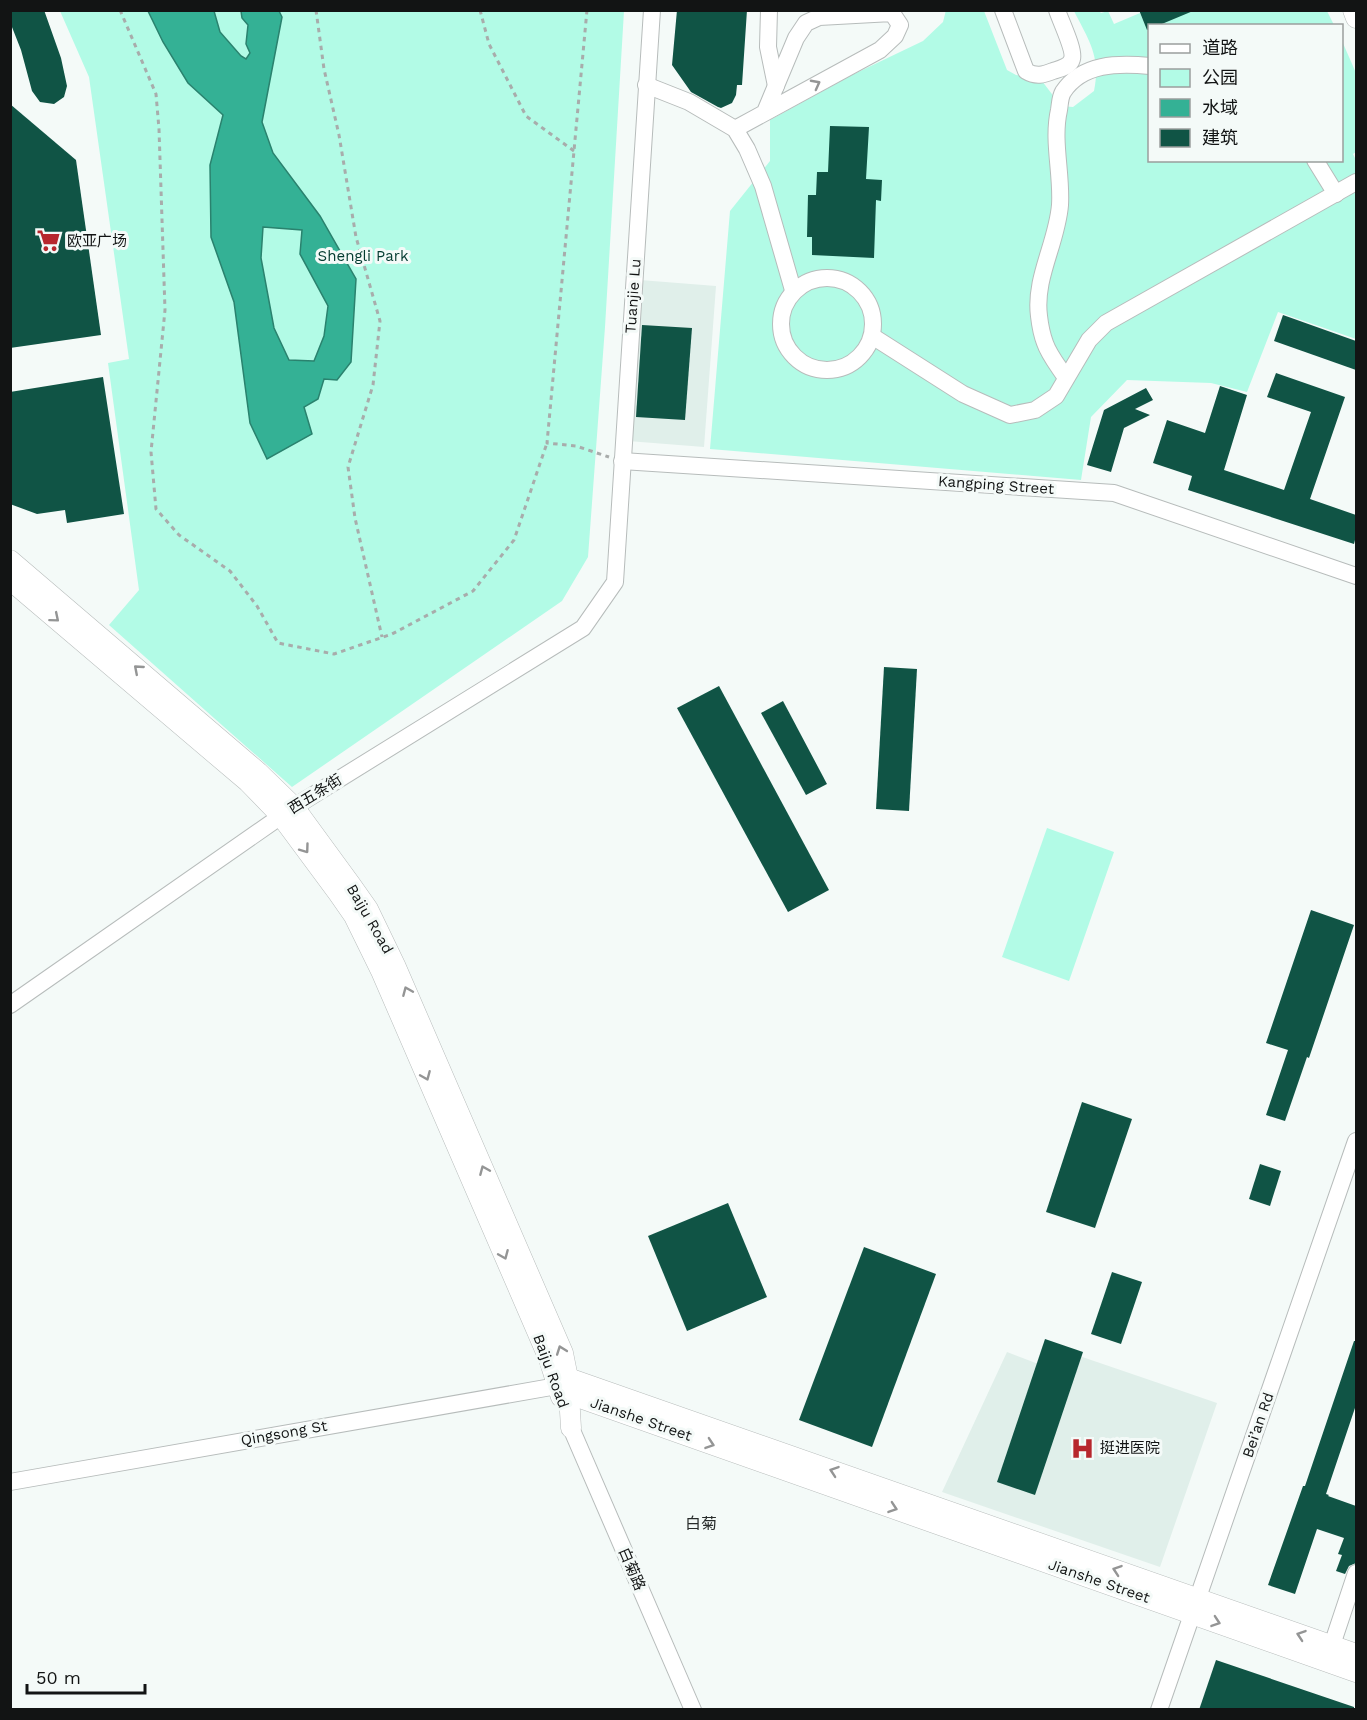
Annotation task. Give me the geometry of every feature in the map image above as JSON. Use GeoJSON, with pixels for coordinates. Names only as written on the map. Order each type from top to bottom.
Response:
{"type":"FeatureCollection","features":[{"type":"Feature","properties":{"kind":"main road"},"geometry":{"type":"LineString","coordinates":[[1353,10],[1356,18]]}},
{"type":"Feature","properties":{"kind":"main road","name":"Baiju Road"},"geometry":{"type":"LineString","coordinates":[[10,560],[258,772],[287,811],[368,909],[383,938],[563,1353],[571,1428]]}},
{"type":"Feature","properties":{"kind":"main road","name":"Baiju Road"},"geometry":{"type":"LineString","coordinates":[[10,580],[248,782],[287,811]]}},
{"type":"Feature","properties":{"kind":"main road","name":"Jianshe Street"},"geometry":{"type":"LineString","coordinates":[[565,1386],[1195,1606],[1356,1672]]}},
{"type":"Feature","properties":{"kind":"main road","name":"Jianshe Street"},"geometry":{"type":"LineString","coordinates":[[1195,1606],[1356,1654]]}},
{"type":"Feature","properties":{"kind":"street","name":"Tuanjie Lu"},"geometry":{"type":"LineString","coordinates":[[615,582],[652,10]]}},
{"type":"Feature","properties":{"kind":"street"},"geometry":{"type":"LineString","coordinates":[[769,10],[768,47],[776,86]]}},
{"type":"Feature","properties":{"kind":"street"},"geometry":{"type":"LineString","coordinates":[[1003,10],[1026,71],[1034,75],[1043,75],[1068,65],[1073,59],[1057,10]]}},
{"type":"Feature","properties":{"kind":"street"},"geometry":{"type":"LineString","coordinates":[[735,129],[880,50],[895,36],[900,25],[892,13],[819,17],[806,23],[796,38],[765,112]]}},
{"type":"Feature","properties":{"kind":"street"},"geometry":{"type":"LineString","coordinates":[[1066,378],[1045,344],[1039,314],[1040,285],[1056,230],[1060,205],[1055,125],[1062,94],[1075,78],[1106,65],[1148,66]]}},
{"type":"Feature","properties":{"kind":"street"},"geometry":{"type":"LineString","coordinates":[[1054,70],[1069,86]]}},
{"type":"Feature","properties":{"kind":"street"},"geometry":{"type":"LineString","coordinates":[[646,85],[690,102],[735,129],[747,149],[763,186],[794,290]]}},
{"type":"Feature","properties":{"kind":"street"},"geometry":{"type":"LineString","coordinates":[[1316,162],[1336,194]]}},
{"type":"Feature","properties":{"kind":"street"},"geometry":{"type":"LineString","coordinates":[[872,336],[963,394],[1010,415],[1035,410],[1056,396],[1089,340],[1106,323],[1356,182]]}},
{"type":"Feature","properties":{"kind":"street"},"geometry":{"type":"LineString","coordinates":[[823,277],[840,279],[856,287],[866,298],[872,313],[872,336],[861,355],[849,365],[824,370],[809,367],[791,354],[781,334],[780,318],[785,303],[794,290],[807,281],[823,277]]}},
{"type":"Feature","properties":{"kind":"street","name":"Kangping Street"},"geometry":{"type":"LineString","coordinates":[[622,461],[1114,493],[1356,576]]}},
{"type":"Feature","properties":{"kind":"street","name":"西五条街"},"geometry":{"type":"LineString","coordinates":[[10,1005],[287,811],[583,628],[615,582]]}},
{"type":"Feature","properties":{"kind":"street","name":"Bei’an Rd"},"geometry":{"type":"LineString","coordinates":[[1159,1710],[1352,1170],[1356,1141]]}},
{"type":"Feature","properties":{"kind":"street","name":"Qingsong St"},"geometry":{"type":"LineString","coordinates":[[10,1482],[565,1386]]}},
{"type":"Feature","properties":{"kind":"street","name":"白菊路"},"geometry":{"type":"LineString","coordinates":[[571,1428],[693,1710]]}},
{"type":"Feature","properties":{"kind":"street"},"geometry":{"type":"LineString","coordinates":[[1332,1645],[1356,1573]]}},
{"type":"Feature","properties":{"kind":"path"},"geometry":{"type":"LineString","coordinates":[[120,10],[156,94],[159,129],[165,310],[151,452],[156,509],[179,535],[230,571],[257,606],[278,644],[334,654],[392,634],[473,591],[514,540],[547,443],[587,10]]}},
{"type":"Feature","properties":{"kind":"path"},"geometry":{"type":"LineString","coordinates":[[316,10],[324,69],[339,135],[356,237],[380,321],[373,385],[348,467],[355,518],[382,637]]}},
{"type":"Feature","properties":{"kind":"path"},"geometry":{"type":"LineString","coordinates":[[480,10],[489,44],[526,116],[574,151]]}},
{"type":"Feature","properties":{"kind":"path"},"geometry":{"type":"LineString","coordinates":[[547,443],[576,446],[622,461]]}},
{"type":"Feature","properties":{"kind":"shaded area"},"geometry":{"type":"Polygon","coordinates":[[[640,280],[716,286],[704,447],[628,441],[640,280]]]}},
{"type":"Feature","properties":{"kind":"shaded area","name":"挺进医院"},"geometry":{"type":"Polygon","coordinates":[[[1056,1348],[1217,1403],[1160,1567],[942,1492],[1007,1352],[1049,1368],[1056,1348]]]}},
{"type":"Feature","properties":{"kind":"green space"},"geometry":{"type":"Polygon","coordinates":[[[946,10],[984,11],[1007,70],[1016,75],[1042,81],[1061,106],[1073,107],[1094,91],[1096,79],[1095,58],[1089,40],[1074,11],[1099,11],[1101,13],[1108,11],[1114,24],[1140,13],[1148,29],[1148,162],[1343,162],[1343,43],[1356,73],[1356,152],[1353,154],[1356,160],[1356,339],[1278,312],[1247,392],[1211,383],[1127,380],[1091,417],[1081,480],[710,449],[730,211],[770,161],[770,120],[852,75],[923,41],[943,22],[946,10]]]}},
{"type":"Feature","properties":{"kind":"green space"},"geometry":{"type":"Polygon","coordinates":[[[1169,10],[1327,11],[1334,24],[1158,24],[1169,10]]]}},
{"type":"Feature","properties":{"kind":"green space","name":"Shengli Park"},"geometry":{"type":"Polygon","coordinates":[[[60,11],[624,11],[605,327],[588,557],[562,601],[292,787],[109,625],[139,590],[108,363],[129,359],[89,77],[60,11]]]}},
{"type":"Feature","properties":{"kind":"green space"},"geometry":{"type":"Polygon","coordinates":[[[1047,828],[1114,852],[1069,981],[1002,957],[1047,828]]]}},
{"type":"Feature","properties":{"kind":"water"},"geometry":{"type":"Polygon","coordinates":[[[148,11],[214,11],[220,32],[246,59],[250,53],[246,44],[248,25],[242,18],[241,11],[279,11],[282,17],[262,122],[273,153],[320,216],[356,279],[351,362],[337,380],[324,379],[318,399],[304,407],[312,434],[267,459],[250,423],[234,302],[211,237],[210,165],[223,115],[188,83],[163,42],[148,11]],[[263,227],[261,258],[274,328],[289,360],[314,361],[324,336],[328,306],[300,254],[302,230],[263,227]]]}},
{"type":"Feature","properties":{"kind":"building"},"geometry":{"type":"Polygon","coordinates":[[[10,10],[44,10],[61,58],[67,86],[64,97],[54,104],[40,102],[32,91],[21,50],[10,22],[10,10]]]}},
{"type":"Feature","properties":{"kind":"building"},"geometry":{"type":"Polygon","coordinates":[[[677,10],[747,10],[742,85],[737,85],[732,103],[721,108],[691,92],[672,65],[677,10]]]}},
{"type":"Feature","properties":{"kind":"building"},"geometry":{"type":"Polygon","coordinates":[[[1139,10],[1193,10],[1162,24],[1148,24],[1147,30],[1139,10]]]}},
{"type":"Feature","properties":{"kind":"building","name":"欧亚广场"},"geometry":{"type":"Polygon","coordinates":[[[10,104],[76,160],[101,335],[10,348],[10,104]]]}},
{"type":"Feature","properties":{"kind":"building"},"geometry":{"type":"Polygon","coordinates":[[[830,126],[869,127],[866,179],[882,180],[881,201],[876,200],[874,258],[812,255],[812,237],[807,237],[808,195],[816,195],[817,172],[828,172],[830,126]]]}},
{"type":"Feature","properties":{"kind":"building"},"geometry":{"type":"Polygon","coordinates":[[[1283,315],[1356,341],[1356,370],[1274,341],[1283,315]]]}},
{"type":"Feature","properties":{"kind":"building"},"geometry":{"type":"Polygon","coordinates":[[[642,325],[692,328],[685,420],[636,417],[642,325]]]}},
{"type":"Feature","properties":{"kind":"building"},"geometry":{"type":"Polygon","coordinates":[[[1276,373],[1345,397],[1310,499],[1356,515],[1354,544],[1188,490],[1192,476],[1153,463],[1167,420],[1205,433],[1220,386],[1247,395],[1224,470],[1284,490],[1311,412],[1267,397],[1276,373]]]}},
{"type":"Feature","properties":{"kind":"building"},"geometry":{"type":"Polygon","coordinates":[[[103,377],[124,514],[67,523],[65,510],[37,514],[10,504],[10,392],[103,377]]]}},
{"type":"Feature","properties":{"kind":"building"},"geometry":{"type":"Polygon","coordinates":[[[1146,388],[1153,400],[1135,409],[1150,415],[1124,428],[1111,472],[1087,465],[1104,410],[1146,388]]]}},
{"type":"Feature","properties":{"kind":"building"},"geometry":{"type":"Polygon","coordinates":[[[884,667],[917,669],[909,811],[876,809],[884,667]]]}},
{"type":"Feature","properties":{"kind":"building"},"geometry":{"type":"Polygon","coordinates":[[[719,686],[829,890],[788,912],[677,708],[719,686]]]}},
{"type":"Feature","properties":{"kind":"building"},"geometry":{"type":"Polygon","coordinates":[[[783,701],[827,784],[806,795],[761,713],[783,701]]]}},
{"type":"Feature","properties":{"kind":"building"},"geometry":{"type":"Polygon","coordinates":[[[1311,910],[1354,925],[1285,1121],[1266,1115],[1288,1050],[1266,1043],[1311,910]]]}},
{"type":"Feature","properties":{"kind":"building"},"geometry":{"type":"Polygon","coordinates":[[[1082,1102],[1132,1119],[1095,1228],[1046,1212],[1082,1102]]]}},
{"type":"Feature","properties":{"kind":"building"},"geometry":{"type":"Polygon","coordinates":[[[1260,1164],[1281,1171],[1270,1206],[1249,1199],[1260,1164]]]}},
{"type":"Feature","properties":{"kind":"building"},"geometry":{"type":"Polygon","coordinates":[[[728,1203],[767,1297],[687,1331],[648,1236],[728,1203]]]}},
{"type":"Feature","properties":{"kind":"building"},"geometry":{"type":"Polygon","coordinates":[[[864,1247],[936,1274],[872,1447],[799,1420],[864,1247]]]}},
{"type":"Feature","properties":{"kind":"building"},"geometry":{"type":"Polygon","coordinates":[[[1112,1272],[1142,1282],[1121,1344],[1091,1334],[1112,1272]]]}},
{"type":"Feature","properties":{"kind":"building"},"geometry":{"type":"Polygon","coordinates":[[[1045,1339],[1083,1352],[1035,1495],[997,1482],[1045,1339]]]}},
{"type":"Feature","properties":{"kind":"building"},"geometry":{"type":"Polygon","coordinates":[[[1354,1341],[1356,1341],[1356,1405],[1326,1494],[1356,1506],[1356,1563],[1349,1566],[1345,1574],[1336,1571],[1342,1555],[1338,1554],[1344,1538],[1317,1529],[1295,1594],[1268,1585],[1303,1486],[1305,1486],[1354,1341]]]}},
{"type":"Feature","properties":{"kind":"building"},"geometry":{"type":"Polygon","coordinates":[[[1216,1660],[1354,1707],[1354,1710],[1199,1710],[1216,1660]]]}},
{"type":"Feature","properties":{"kind":"place","name":"欧亚广场"},"geometry":{"type":"Point","coordinates":[49,241]}},
{"type":"Feature","properties":{"kind":"place","name":"挺进医院"},"geometry":{"type":"Point","coordinates":[1082,1448]}},
{"type":"Feature","properties":{"kind":"district","name":"白菊"},"geometry":{"type":"Point","coordinates":[701,1523]}}]}
